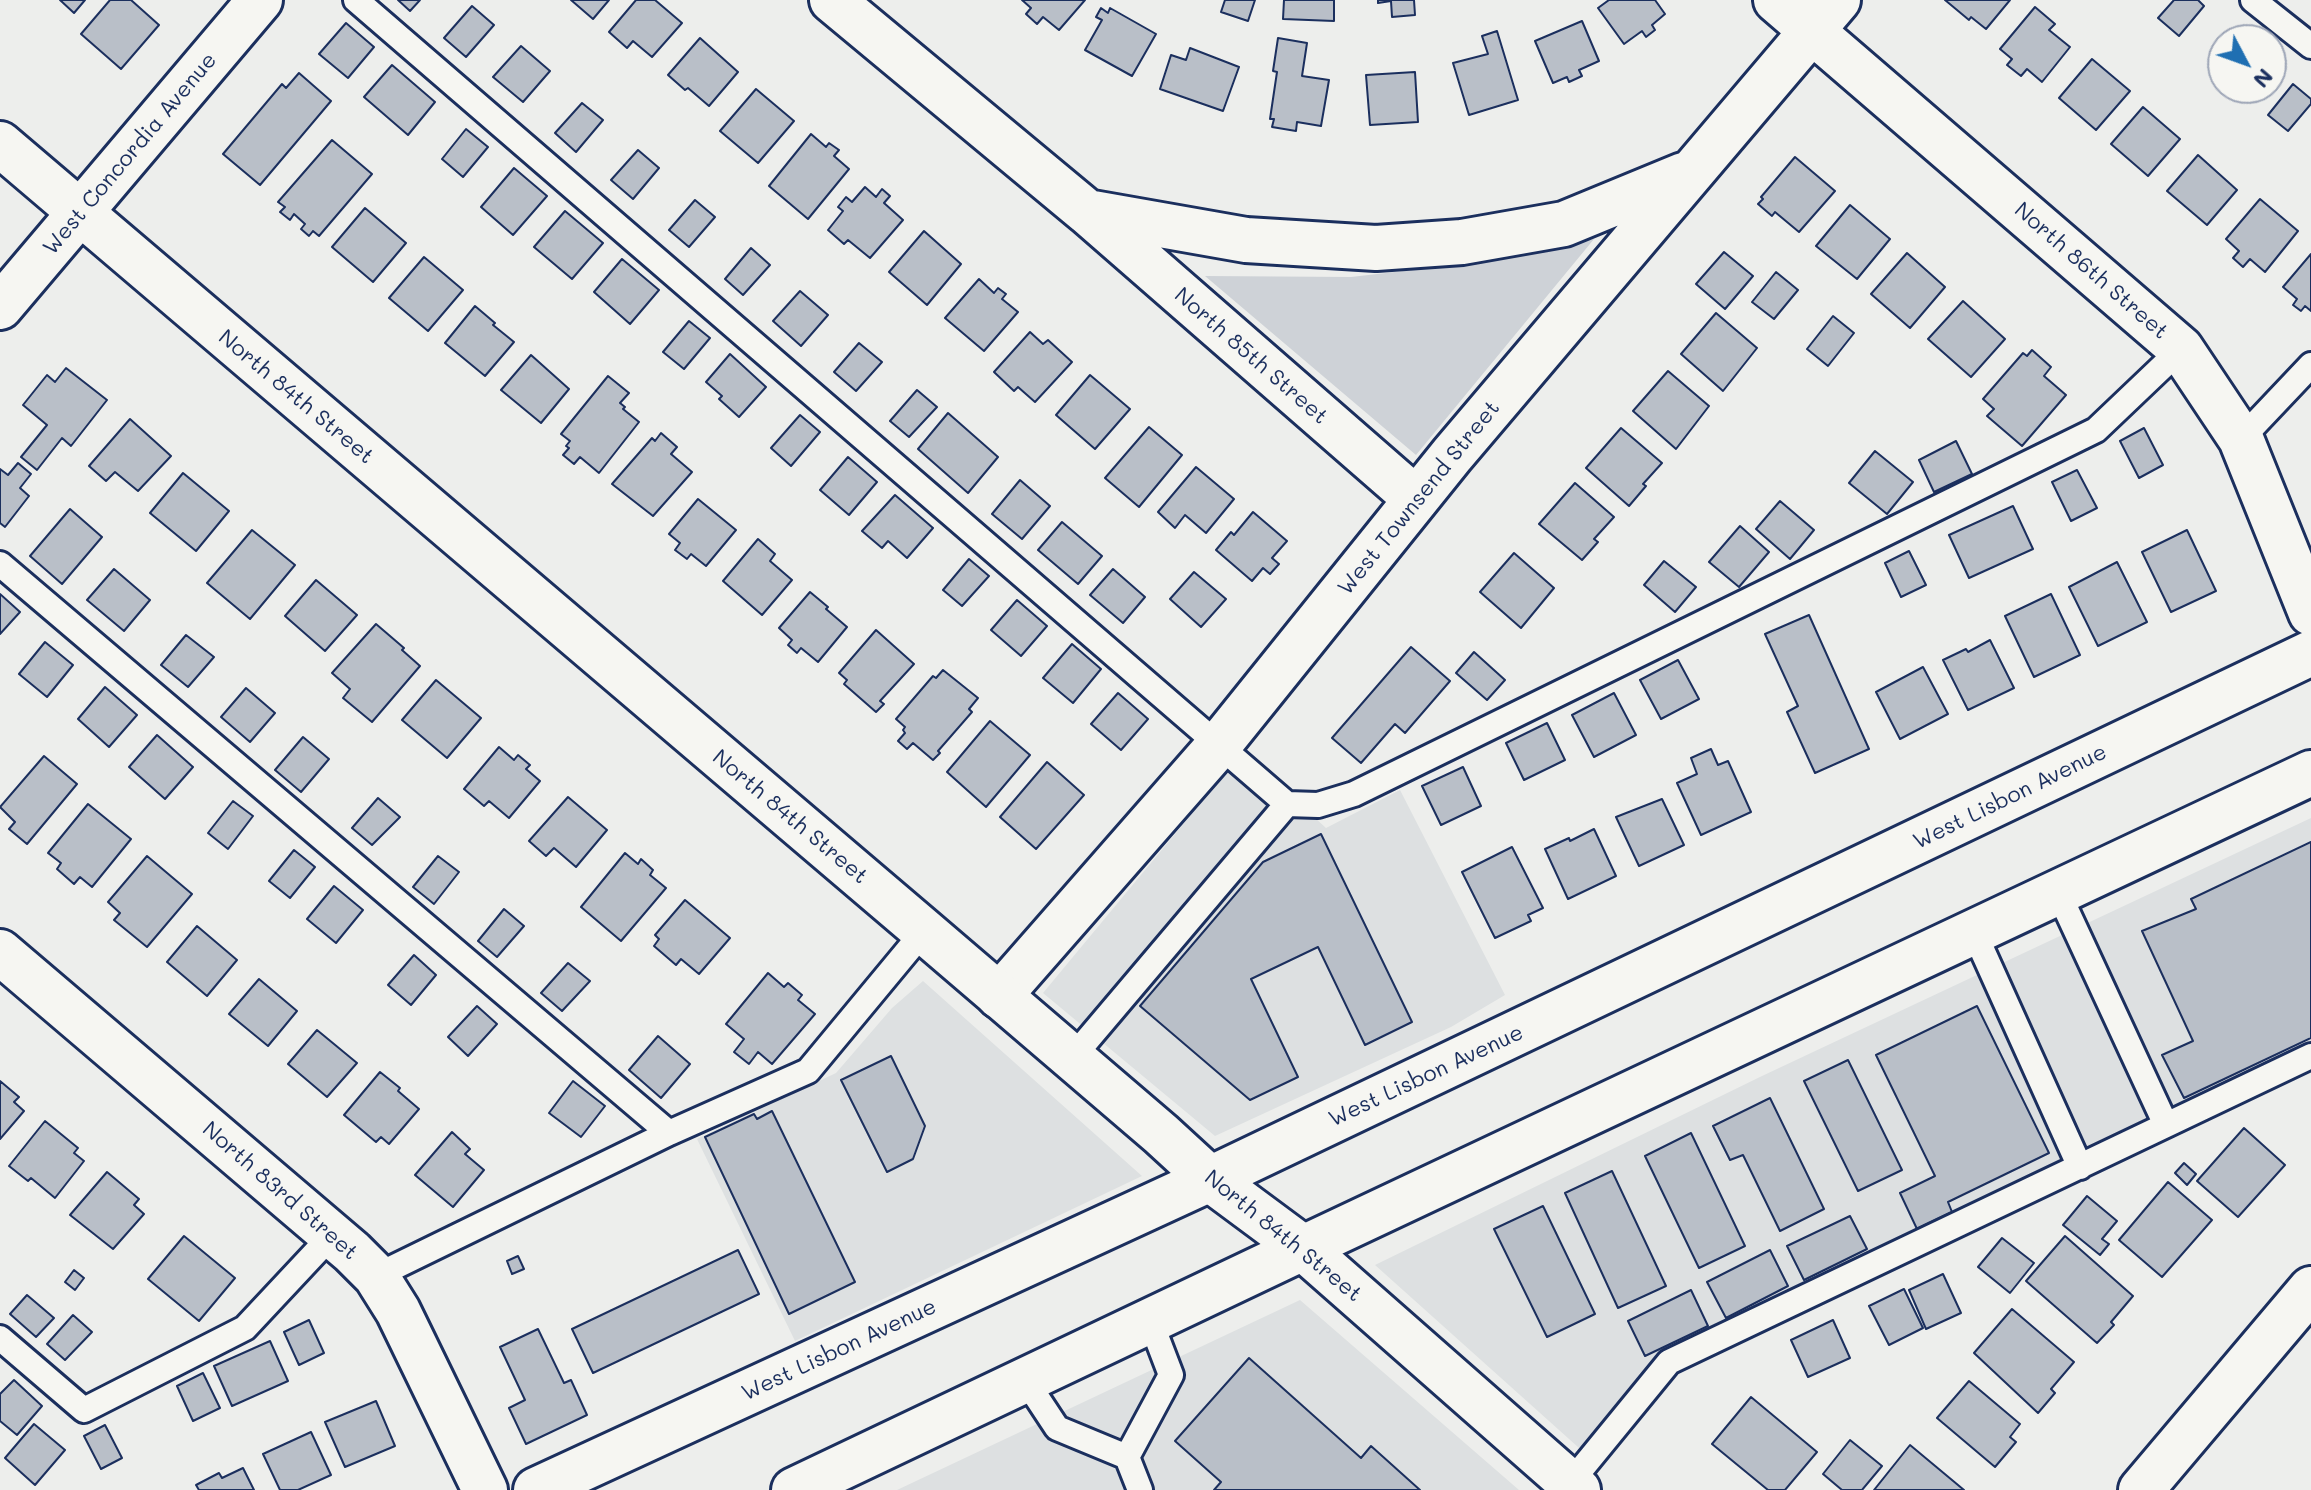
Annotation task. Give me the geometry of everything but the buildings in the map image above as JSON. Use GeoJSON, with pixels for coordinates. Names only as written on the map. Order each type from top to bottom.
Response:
{"type":"FeatureCollection","features":[{"type":"Feature","properties":{"kind":"street","name":"West Concordia Avenue"},"geometry":{"type":"LineString","coordinates":[[0,307],[260,0]]}},
{"type":"Feature","properties":{"kind":"street","name":"North 85th Street"},"geometry":{"type":"LineString","coordinates":[[832,0],[1087,212],[1416,499]]}},
{"type":"Feature","properties":{"kind":"street","name":"North 86th Street"},"geometry":{"type":"LineString","coordinates":[[1776,0],[1825,16],[2181,349],[2241,439],[2311,613]]}},
{"type":"Feature","properties":{"kind":"street","name":"West Townsend Street"},"geometry":{"type":"LineString","coordinates":[[999,996],[1218,746],[1416,499],[1825,16]]}},
{"type":"Feature","properties":{"kind":"street","name":"North 84th Street"},"geometry":{"type":"LineString","coordinates":[[0,144],[924,931],[1210,1179],[1303,1248],[1574,1486]]}},
{"type":"Feature","properties":{"kind":"street","name":"North 85th Street"},"geometry":{"type":"LineString","coordinates":[[1087,212],[1246,240],[1376,248],[1462,242],[1564,224],[1691,171]]}},
{"type":"Feature","properties":{"kind":"street","name":"West Lisbon Avenue"},"geometry":{"type":"LineString","coordinates":[[536,1490],[1210,1179],[2311,653]]}},
{"type":"Feature","properties":{"kind":"street"},"geometry":{"type":"LineString","coordinates":[[794,1490],[2311,773]]}},
{"type":"Feature","properties":{"kind":"street","name":"North 83rd Street"},"geometry":{"type":"LineString","coordinates":[[0,952],[376,1276],[398,1311],[485,1490]]}},
{"type":"Feature","properties":{"kind":"street"},"geometry":{"type":"LineString","coordinates":[[2141,1490],[2311,1289]]}},
{"type":"Feature","properties":{"kind":"lane"},"geometry":{"type":"LineString","coordinates":[[356,0],[1287,804],[1318,805],[1354,794],[2096,430],[2181,349]]}},
{"type":"Feature","properties":{"kind":"lane"},"geometry":{"type":"LineString","coordinates":[[2253,0],[2311,46]]}},
{"type":"Feature","properties":{"kind":"lane"},"geometry":{"type":"LineString","coordinates":[[2241,439],[2311,365]]}},
{"type":"Feature","properties":{"kind":"lane"},"geometry":{"type":"LineString","coordinates":[[0,564],[669,1133]]}},
{"type":"Feature","properties":{"kind":"lane"},"geometry":{"type":"LineString","coordinates":[[1072,1058],[1287,804]]}},
{"type":"Feature","properties":{"kind":"lane"},"geometry":{"type":"LineString","coordinates":[[2058,892],[2166,1125]]}},
{"type":"Feature","properties":{"kind":"lane"},"geometry":{"type":"LineString","coordinates":[[376,1276],[669,1133],[808,1071],[924,931]]}},
{"type":"Feature","properties":{"kind":"lane"},"geometry":{"type":"LineString","coordinates":[[1974,932],[2080,1167]]}},
{"type":"Feature","properties":{"kind":"lane"},"geometry":{"type":"LineString","coordinates":[[1574,1486],[1669,1362],[2311,1056]]}},
{"type":"Feature","properties":{"kind":"lane"},"geometry":{"type":"LineString","coordinates":[[0,1338],[84,1410],[245,1328],[332,1235]]}},
{"type":"Feature","properties":{"kind":"lane"},"geometry":{"type":"LineString","coordinates":[[1127,1457],[1171,1375],[1150,1320]]}},
{"type":"Feature","properties":{"kind":"lane"},"geometry":{"type":"LineString","coordinates":[[1026,1381],[1057,1428],[1127,1457],[1140,1490]]}},
{"type":"Feature","properties":{"kind":"shaded area"},"geometry":{"type":"Polygon","coordinates":[[[1594,239],[1416,455],[1205,276],[1351,277],[1464,264],[1594,239]]]}},
{"type":"Feature","properties":{"kind":"shaded area"},"geometry":{"type":"Polygon","coordinates":[[[1243,752],[1326,828],[1400,790],[1505,995],[1451,1027],[1215,1136],[1043,993],[1243,752]]]}},
{"type":"Feature","properties":{"kind":"shaded area"},"geometry":{"type":"Polygon","coordinates":[[[2311,818],[2311,1057],[1655,1382],[1588,1456],[1375,1265],[1762,1076],[2311,818]]]}},
{"type":"Feature","properties":{"kind":"shaded area"},"geometry":{"type":"Polygon","coordinates":[[[923,981],[1142,1176],[795,1341],[697,1139],[836,1073],[892,1008],[923,981]]]}},
{"type":"Feature","properties":{"kind":"shaded area"},"geometry":{"type":"Polygon","coordinates":[[[1300,1300],[1519,1490],[897,1490],[1300,1300]]]}}]}
